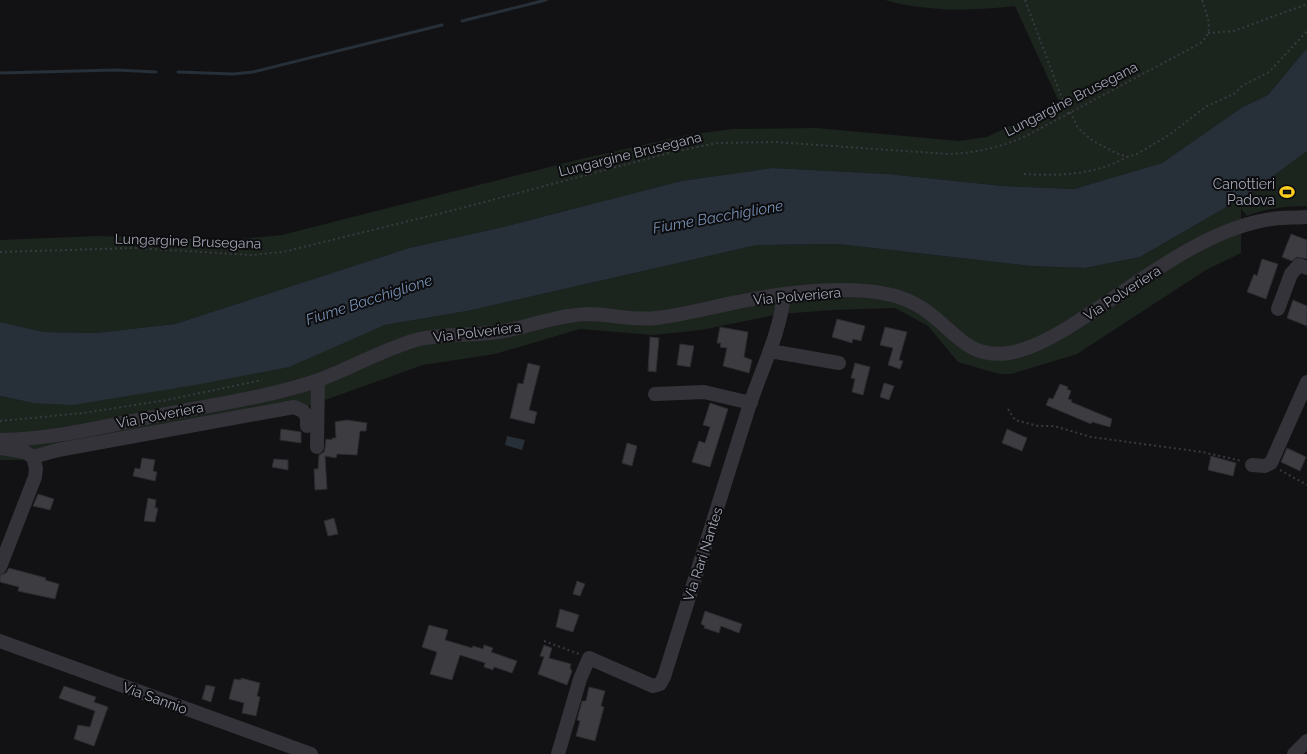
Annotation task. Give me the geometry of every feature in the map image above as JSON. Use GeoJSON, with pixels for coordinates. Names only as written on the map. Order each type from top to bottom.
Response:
{"type":"FeatureCollection","features":[{"type":"Feature","properties":{"kind":"street","name":"Via Polveriera"},"geometry":{"type":"LineString","coordinates":[[0,440],[41,437],[84,430],[274,393],[318,380],[418,340],[495,332],[564,316],[588,314],[652,319],[741,301],[815,291],[853,291],[896,296],[926,310],[938,319],[956,338],[977,352],[988,354],[1020,351],[1056,334],[1182,254],[1225,232],[1273,219],[1307,217]]}},
{"type":"Feature","properties":{"kind":"street"},"geometry":{"type":"LineString","coordinates":[[1278,309],[1291,274],[1299,265],[1307,268]]}},
{"type":"Feature","properties":{"kind":"street","name":"Via Rari Nantes"},"geometry":{"type":"LineString","coordinates":[[589,658],[645,684],[653,686],[660,684],[664,677],[751,403],[770,351],[783,308],[784,294]]}},
{"type":"Feature","properties":{"kind":"street"},"geometry":{"type":"LineString","coordinates":[[770,351],[839,363]]}},
{"type":"Feature","properties":{"kind":"street"},"geometry":{"type":"LineString","coordinates":[[317,447],[318,380]]}},
{"type":"Feature","properties":{"kind":"street"},"geometry":{"type":"LineString","coordinates":[[1252,465],[1265,466],[1271,463],[1307,382]]}},
{"type":"Feature","properties":{"kind":"street"},"geometry":{"type":"LineString","coordinates":[[655,394],[704,392],[751,403]]}},
{"type":"Feature","properties":{"kind":"street","name":"Via Polveriera"},"geometry":{"type":"LineString","coordinates":[[33,457],[58,450],[294,408],[303,411],[307,417],[307,426]]}},
{"type":"Feature","properties":{"kind":"street"},"geometry":{"type":"LineString","coordinates":[[0,448],[25,452],[33,457],[36,468],[35,478],[0,567]]}},
{"type":"Feature","properties":{"kind":"street","name":"Via Sannio"},"geometry":{"type":"LineString","coordinates":[[0,641],[311,754]]}},
{"type":"Feature","properties":{"kind":"street"},"geometry":{"type":"LineString","coordinates":[[558,754],[580,678],[589,658]]}},
{"type":"Feature","properties":{"kind":"street"},"geometry":{"type":"LineString","coordinates":[[1294,754],[1307,741]]}},
{"type":"Feature","properties":{"kind":"path"},"geometry":{"type":"LineString","coordinates":[[1025,0],[1069,113],[1078,128],[1087,137],[1116,153],[1127,157]]}},
{"type":"Feature","properties":{"kind":"path"},"geometry":{"type":"LineString","coordinates":[[1202,0],[1209,22],[1208,33],[1234,31],[1307,4]]}},
{"type":"Feature","properties":{"kind":"path"},"geometry":{"type":"LineString","coordinates":[[1302,6],[1307,8]]}},
{"type":"Feature","properties":{"kind":"path"},"geometry":{"type":"LineString","coordinates":[[1024,174],[1075,174],[1103,167],[1137,154],[1153,145],[1207,106],[1234,94],[1242,86],[1269,72],[1307,31]]}},
{"type":"Feature","properties":{"kind":"path","name":"Lungargine Brusegana"},"geometry":{"type":"LineString","coordinates":[[0,252],[172,248],[196,252],[251,255],[283,252],[458,209],[669,152],[717,143],[775,142],[948,154],[975,152],[1014,141],[1069,113],[1199,44],[1204,41],[1208,33]]}},
{"type":"Feature","properties":{"kind":"path"},"geometry":{"type":"LineString","coordinates":[[0,421],[82,413],[167,400],[262,380]]}},
{"type":"Feature","properties":{"kind":"path"},"geometry":{"type":"LineString","coordinates":[[1008,409],[1015,420],[1038,426],[1054,426],[1091,437],[1128,444],[1202,452],[1252,465]]}},
{"type":"Feature","properties":{"kind":"path"},"geometry":{"type":"LineString","coordinates":[[1271,463],[1285,474],[1307,485]]}},
{"type":"Feature","properties":{"kind":"path"},"geometry":{"type":"LineString","coordinates":[[544,640],[589,658]]}},
{"type":"Feature","properties":{"kind":"shaded area"},"geometry":{"type":"Polygon","coordinates":[[[885,0],[1307,0],[1307,48],[1268,95],[1241,108],[1162,163],[1074,189],[1003,186],[888,174],[772,168],[681,181],[503,227],[409,248],[175,324],[95,333],[44,332],[0,322],[0,240],[97,236],[231,240],[282,235],[585,158],[687,135],[733,129],[817,128],[959,141],[987,137],[1059,102],[1015,6],[982,9],[950,9],[917,7],[885,0]]]}},
{"type":"Feature","properties":{"kind":"shaded area"},"geometry":{"type":"Polygon","coordinates":[[[1307,151],[1307,206],[1277,208],[1247,216],[1241,209],[1241,253],[1206,270],[1077,354],[1011,374],[999,374],[958,362],[928,326],[895,308],[833,310],[780,314],[701,330],[653,335],[580,329],[495,354],[423,365],[297,410],[34,460],[0,460],[0,396],[33,403],[345,342],[385,325],[467,311],[757,245],[838,244],[1031,266],[1085,268],[1140,257],[1249,194],[1307,151]]]}},
{"type":"Feature","properties":{"kind":"water","name":"Fiume Bacchiglione"},"geometry":{"type":"Polygon","coordinates":[[[1307,48],[1307,151],[1249,194],[1140,257],[1085,268],[1031,266],[838,244],[757,245],[467,311],[385,325],[289,367],[195,385],[73,405],[33,403],[0,396],[0,322],[44,332],[95,333],[175,324],[409,248],[503,227],[681,181],[772,168],[888,174],[1003,186],[1074,189],[1162,163],[1241,108],[1268,95],[1307,48]]]}},
{"type":"Feature","properties":{"kind":"water"},"geometry":{"type":"Polygon","coordinates":[[[507,436],[525,440],[522,450],[505,445],[507,436]]]}},
{"type":"Feature","properties":{"kind":"building"},"geometry":{"type":"Polygon","coordinates":[[[1291,234],[1307,240],[1307,259],[1297,257],[1292,261],[1282,257],[1291,234]]]}},
{"type":"Feature","properties":{"kind":"building"},"geometry":{"type":"Polygon","coordinates":[[[1262,259],[1278,264],[1266,299],[1247,292],[1254,274],[1257,276],[1262,259]]]}},
{"type":"Feature","properties":{"kind":"building"},"geometry":{"type":"Polygon","coordinates":[[[1293,300],[1307,306],[1307,326],[1287,318],[1293,300]]]}},
{"type":"Feature","properties":{"kind":"building"},"geometry":{"type":"Polygon","coordinates":[[[837,319],[865,326],[861,341],[853,339],[852,343],[832,337],[837,319]]]}},
{"type":"Feature","properties":{"kind":"building"},"geometry":{"type":"Polygon","coordinates":[[[720,327],[748,332],[744,357],[752,360],[749,373],[723,366],[727,348],[720,347],[721,343],[717,343],[720,327]]]}},
{"type":"Feature","properties":{"kind":"building"},"geometry":{"type":"Polygon","coordinates":[[[885,327],[907,332],[899,360],[903,361],[900,369],[888,365],[893,348],[880,345],[885,327]]]}},
{"type":"Feature","properties":{"kind":"building"},"geometry":{"type":"Polygon","coordinates":[[[650,337],[659,338],[656,372],[648,371],[650,337]]]}},
{"type":"Feature","properties":{"kind":"building"},"geometry":{"type":"Polygon","coordinates":[[[680,344],[694,346],[690,367],[677,365],[680,344]]]}},
{"type":"Feature","properties":{"kind":"building"},"geometry":{"type":"Polygon","coordinates":[[[528,363],[540,366],[529,410],[537,412],[534,424],[510,418],[518,383],[523,384],[528,363]]]}},
{"type":"Feature","properties":{"kind":"building"},"geometry":{"type":"Polygon","coordinates":[[[855,363],[870,367],[863,395],[852,392],[855,379],[851,378],[855,363]]]}},
{"type":"Feature","properties":{"kind":"building"},"geometry":{"type":"Polygon","coordinates":[[[884,383],[894,386],[889,400],[880,397],[884,383]]]}},
{"type":"Feature","properties":{"kind":"building"},"geometry":{"type":"Polygon","coordinates":[[[1060,384],[1068,387],[1067,389],[1071,391],[1068,399],[1072,400],[1071,402],[1112,419],[1110,427],[1092,422],[1091,424],[1046,405],[1049,398],[1053,399],[1060,384]]]}},
{"type":"Feature","properties":{"kind":"building"},"geometry":{"type":"Polygon","coordinates":[[[710,403],[728,409],[710,467],[692,462],[699,441],[705,443],[710,427],[703,425],[710,403]]]}},
{"type":"Feature","properties":{"kind":"building"},"geometry":{"type":"Polygon","coordinates":[[[347,420],[367,423],[366,431],[360,431],[357,455],[337,454],[336,458],[325,456],[327,489],[315,490],[314,469],[318,469],[319,455],[324,452],[326,439],[332,440],[332,438],[336,438],[335,422],[347,420]]]}},
{"type":"Feature","properties":{"kind":"building"},"geometry":{"type":"Polygon","coordinates":[[[281,429],[301,432],[301,443],[280,440],[281,429]]]}},
{"type":"Feature","properties":{"kind":"building"},"geometry":{"type":"Polygon","coordinates":[[[1007,429],[1027,438],[1022,451],[1002,443],[1007,429]]]}},
{"type":"Feature","properties":{"kind":"building"},"geometry":{"type":"Polygon","coordinates":[[[627,443],[637,446],[632,466],[622,463],[627,443]]]}},
{"type":"Feature","properties":{"kind":"building"},"geometry":{"type":"Polygon","coordinates":[[[1287,448],[1306,457],[1300,471],[1281,462],[1287,448]]]}},
{"type":"Feature","properties":{"kind":"building"},"geometry":{"type":"Polygon","coordinates":[[[1211,456],[1236,463],[1233,476],[1208,470],[1211,456]]]}},
{"type":"Feature","properties":{"kind":"building"},"geometry":{"type":"Polygon","coordinates":[[[142,458],[155,460],[153,471],[157,472],[155,481],[133,476],[135,468],[140,469],[142,458]]]}},
{"type":"Feature","properties":{"kind":"building"},"geometry":{"type":"Polygon","coordinates":[[[274,459],[288,460],[288,470],[272,467],[274,459]]]}},
{"type":"Feature","properties":{"kind":"building"},"geometry":{"type":"Polygon","coordinates":[[[38,494],[54,499],[50,510],[33,506],[38,494]]]}},
{"type":"Feature","properties":{"kind":"building"},"geometry":{"type":"Polygon","coordinates":[[[148,498],[156,500],[155,508],[158,508],[155,522],[144,521],[148,498]]]}},
{"type":"Feature","properties":{"kind":"building"},"geometry":{"type":"Polygon","coordinates":[[[334,518],[338,534],[328,536],[324,521],[334,518]]]}},
{"type":"Feature","properties":{"kind":"building"},"geometry":{"type":"Polygon","coordinates":[[[9,568],[46,578],[45,580],[59,584],[55,599],[18,591],[19,587],[0,582],[0,575],[6,573],[9,568]]]}},
{"type":"Feature","properties":{"kind":"building"},"geometry":{"type":"Polygon","coordinates":[[[577,581],[585,584],[580,596],[573,594],[577,581]]]}},
{"type":"Feature","properties":{"kind":"building"},"geometry":{"type":"Polygon","coordinates":[[[560,609],[579,615],[573,632],[556,627],[560,609]]]}},
{"type":"Feature","properties":{"kind":"building"},"geometry":{"type":"Polygon","coordinates":[[[705,611],[742,624],[739,633],[721,626],[719,633],[704,628],[705,626],[701,624],[705,611]]]}},
{"type":"Feature","properties":{"kind":"building"},"geometry":{"type":"Polygon","coordinates":[[[429,625],[448,630],[445,640],[472,648],[473,646],[483,649],[484,645],[493,648],[491,652],[517,661],[512,673],[494,667],[493,670],[484,667],[485,663],[460,655],[452,680],[430,674],[437,652],[422,647],[429,625]]]}},
{"type":"Feature","properties":{"kind":"building"},"geometry":{"type":"Polygon","coordinates":[[[544,645],[552,648],[549,658],[571,664],[570,668],[572,671],[567,685],[538,674],[544,657],[540,656],[544,645]]]}},
{"type":"Feature","properties":{"kind":"building"},"geometry":{"type":"Polygon","coordinates":[[[241,678],[260,683],[257,696],[260,697],[256,716],[242,713],[244,703],[229,699],[234,679],[241,680],[241,678]]]}},
{"type":"Feature","properties":{"kind":"building"},"geometry":{"type":"Polygon","coordinates":[[[206,685],[215,687],[211,702],[202,699],[206,685]]]}},
{"type":"Feature","properties":{"kind":"building"},"geometry":{"type":"Polygon","coordinates":[[[64,686],[96,697],[94,702],[108,707],[94,746],[74,739],[78,725],[90,727],[95,711],[59,698],[64,686]]]}},
{"type":"Feature","properties":{"kind":"building"},"geometry":{"type":"Polygon","coordinates":[[[589,687],[605,691],[601,706],[604,707],[595,741],[576,736],[580,721],[577,720],[579,712],[582,701],[586,701],[589,687]]]}},
{"type":"Feature","properties":{"kind":"waterway"},"geometry":{"type":"LineString","coordinates":[[462,21],[546,0]]}},
{"type":"Feature","properties":{"kind":"waterway"},"geometry":{"type":"LineString","coordinates":[[178,72],[233,74],[253,72],[442,25]]}},
{"type":"Feature","properties":{"kind":"waterway"},"geometry":{"type":"LineString","coordinates":[[0,73],[116,70],[156,72]]}},
{"type":"Feature","properties":{"kind":"place","name":"Canottieri Padova"},"geometry":{"type":"Point","coordinates":[1287,192]}}]}
